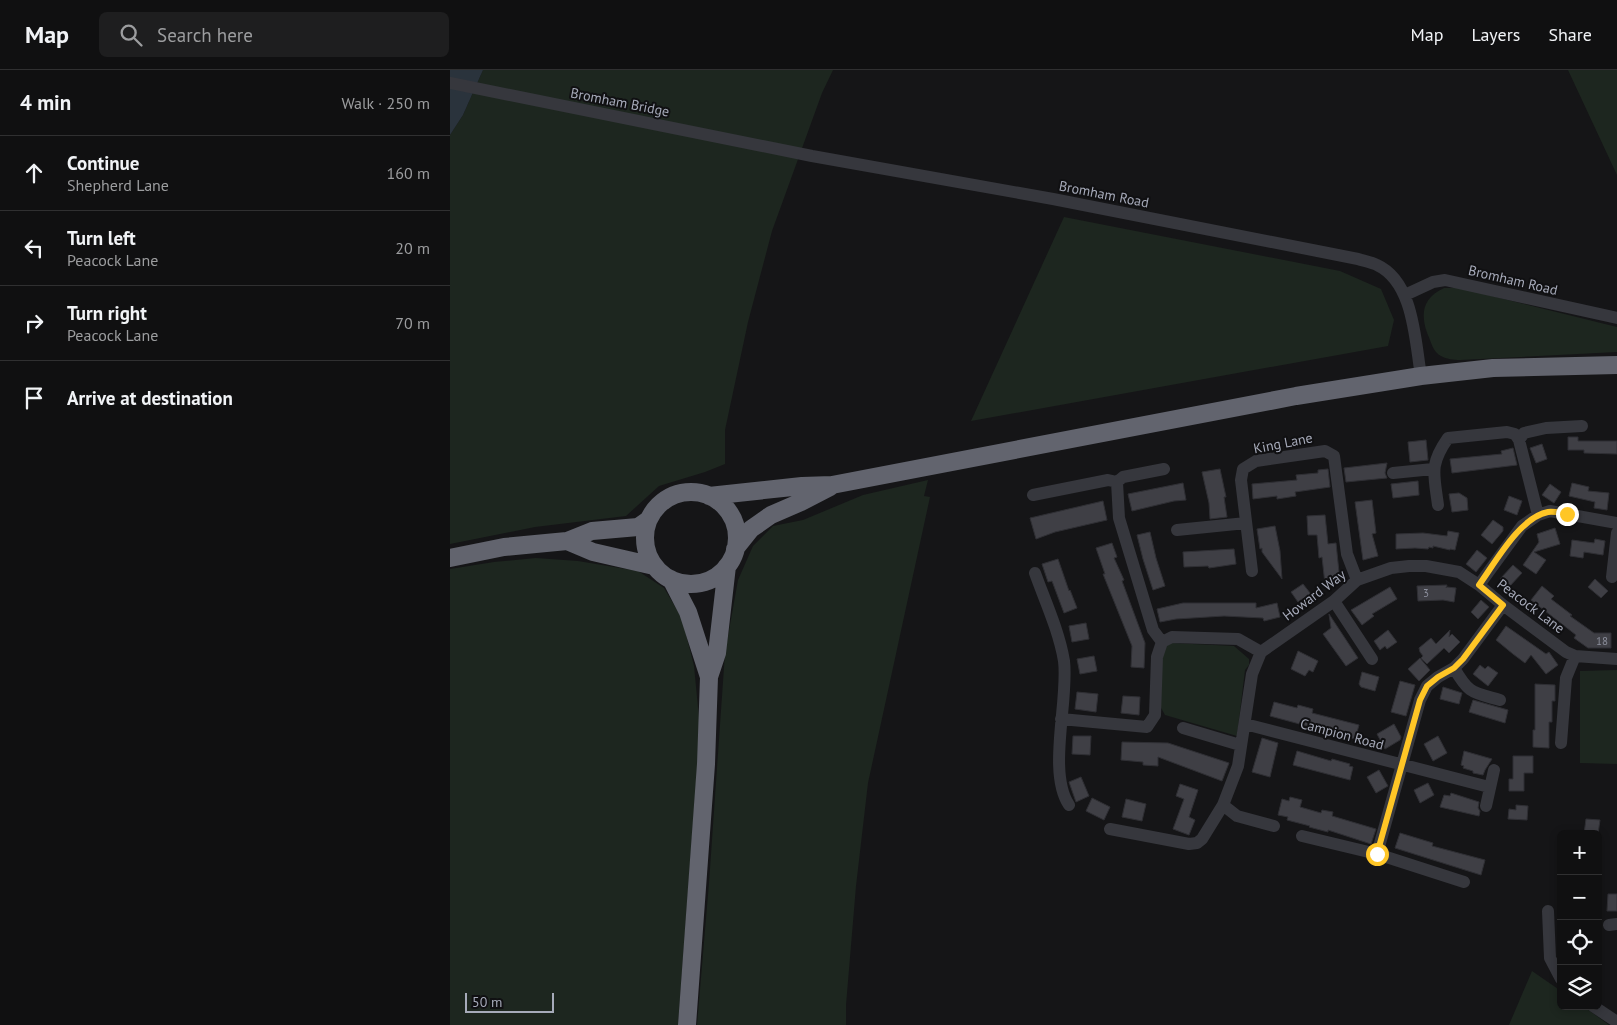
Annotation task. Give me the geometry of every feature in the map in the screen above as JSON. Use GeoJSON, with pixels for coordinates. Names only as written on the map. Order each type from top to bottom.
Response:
{"type":"FeatureCollection","features":[{"type":"Feature","properties":{"kind":"highway"},"geometry":{"type":"LineString","coordinates":[[709,496],[802,486],[832,485],[1287,397],[1421,376],[1493,368],[1617,365]]}},
{"type":"Feature","properties":{"kind":"highway"},"geometry":{"type":"LineString","coordinates":[[567,541],[593,552],[654,566],[671,579],[686,584],[701,583],[715,577],[727,566],[736,549],[751,529],[771,515],[801,502],[832,485]]}},
{"type":"Feature","properties":{"kind":"highway"},"geometry":{"type":"LineString","coordinates":[[455,557],[504,547],[567,541],[592,531],[638,527],[648,520],[658,506],[673,495],[685,492],[697,492],[720,502],[734,523],[737,536],[736,549]]}},
{"type":"Feature","properties":{"kind":"highway"},"geometry":{"type":"LineString","coordinates":[[648,520],[645,536],[647,552],[654,566]]}},
{"type":"Feature","properties":{"kind":"highway"},"geometry":{"type":"LineString","coordinates":[[687,1025],[706,764],[709,677],[717,653],[727,566]]}},
{"type":"Feature","properties":{"kind":"highway"},"geometry":{"type":"LineString","coordinates":[[671,579],[688,612],[709,677]]}},
{"type":"Feature","properties":{"kind":"street","name":"Bromham Bridge"},"geometry":{"type":"LineString","coordinates":[[450,83],[784,150]]}},
{"type":"Feature","properties":{"kind":"street","name":"Bromham Road"},"geometry":{"type":"LineString","coordinates":[[784,150],[1260,239],[1358,259],[1378,265],[1390,275],[1405,295],[1411,317],[1421,376]]}},
{"type":"Feature","properties":{"kind":"street","name":"Bromham Road"},"geometry":{"type":"LineString","coordinates":[[1405,295],[1433,282],[1445,280],[1617,318]]}},
{"type":"Feature","properties":{"kind":"street"},"geometry":{"type":"LineString","coordinates":[[1520,440],[1524,433],[1546,428],[1582,426]]}},
{"type":"Feature","properties":{"kind":"street"},"geometry":{"type":"LineString","coordinates":[[1438,505],[1433,469],[1438,452],[1448,438],[1508,432],[1515,434],[1520,440],[1538,515],[1550,511],[1617,523]]}},
{"type":"Feature","properties":{"kind":"street","name":"King Lane"},"geometry":{"type":"LineString","coordinates":[[1252,571],[1241,480],[1243,469],[1256,461],[1325,451],[1334,456],[1346,554],[1357,580]]}},
{"type":"Feature","properties":{"kind":"street"},"geometry":{"type":"LineString","coordinates":[[1393,473],[1433,469]]}},
{"type":"Feature","properties":{"kind":"street"},"geometry":{"type":"LineString","coordinates":[[1117,482],[1123,477],[1164,470]]}},
{"type":"Feature","properties":{"kind":"street"},"geometry":{"type":"LineString","coordinates":[[1033,495],[1108,480],[1117,482]]}},
{"type":"Feature","properties":{"kind":"street"},"geometry":{"type":"LineString","coordinates":[[1117,482],[1119,518],[1152,630],[1162,642]]}},
{"type":"Feature","properties":{"kind":"street","name":"Peacock Lane"},"geometry":{"type":"LineString","coordinates":[[1538,515],[1522,526],[1479,585],[1566,652],[1575,656],[1617,659]]}},
{"type":"Feature","properties":{"kind":"street"},"geometry":{"type":"LineString","coordinates":[[1177,530],[1246,523]]}},
{"type":"Feature","properties":{"kind":"street"},"geometry":{"type":"LineString","coordinates":[[1612,577],[1617,533]]}},
{"type":"Feature","properties":{"kind":"street","name":"Howard Way"},"geometry":{"type":"LineString","coordinates":[[1261,652],[1334,601],[1357,580],[1392,568],[1426,566],[1459,572],[1479,585]]}},
{"type":"Feature","properties":{"kind":"street"},"geometry":{"type":"LineString","coordinates":[[1035,573],[1060,641],[1064,662],[1060,777],[1063,797],[1069,805]]}},
{"type":"Feature","properties":{"kind":"street"},"geometry":{"type":"LineString","coordinates":[[1334,601],[1372,659]]}},
{"type":"Feature","properties":{"kind":"street"},"geometry":{"type":"LineString","coordinates":[[1377,854],[1420,700],[1427,686],[1454,668],[1463,659],[1503,605]]}},
{"type":"Feature","properties":{"kind":"street"},"geometry":{"type":"LineString","coordinates":[[1061,719],[1147,727],[1155,715],[1157,657],[1162,642],[1172,637],[1238,639],[1261,652],[1252,674],[1238,766],[1223,805],[1202,839],[1197,843],[1189,844],[1110,829]]}},
{"type":"Feature","properties":{"kind":"street"},"geometry":{"type":"LineString","coordinates":[[1561,743],[1566,678],[1575,656]]}},
{"type":"Feature","properties":{"kind":"street"},"geometry":{"type":"LineString","coordinates":[[1454,668],[1464,686],[1473,692],[1500,700]]}},
{"type":"Feature","properties":{"kind":"street","name":"Campion Road"},"geometry":{"type":"LineString","coordinates":[[1245,724],[1489,787]]}},
{"type":"Feature","properties":{"kind":"street"},"geometry":{"type":"LineString","coordinates":[[1183,728],[1240,745]]}},
{"type":"Feature","properties":{"kind":"street"},"geometry":{"type":"LineString","coordinates":[[1486,806],[1494,770]]}},
{"type":"Feature","properties":{"kind":"street"},"geometry":{"type":"LineString","coordinates":[[1223,805],[1237,816],[1274,826]]}},
{"type":"Feature","properties":{"kind":"street"},"geometry":{"type":"LineString","coordinates":[[1302,836],[1377,854],[1464,882]]}},
{"type":"Feature","properties":{"kind":"street"},"geometry":{"type":"LineString","coordinates":[[1548,911],[1550,958],[1557,971]]}},
{"type":"Feature","properties":{"kind":"street"},"geometry":{"type":"LineString","coordinates":[[1598,1010],[1617,1022]]}},
{"type":"Feature","properties":{"kind":"shaded area"},"geometry":{"type":"Polygon","coordinates":[[[450,70],[483,70],[463,115],[450,135],[450,70]]]}},
{"type":"Feature","properties":{"kind":"shaded area"},"geometry":{"type":"Polygon","coordinates":[[[483,70],[833,70],[822,93],[772,231],[748,322],[725,430],[725,464],[659,486],[626,516],[535,527],[450,544],[450,135],[463,115],[483,70]]]}},
{"type":"Feature","properties":{"kind":"shaded area"},"geometry":{"type":"Polygon","coordinates":[[[1568,70],[1617,70],[1617,175],[1568,70]]]}},
{"type":"Feature","properties":{"kind":"shaded area"},"geometry":{"type":"Polygon","coordinates":[[[1064,217],[1340,271],[1381,289],[1394,320],[1388,346],[971,421],[1064,217]]]}},
{"type":"Feature","properties":{"kind":"shaded area"},"geometry":{"type":"Polygon","coordinates":[[[1444,288],[1460,288],[1617,327],[1617,352],[1460,360],[1445,358],[1437,353],[1433,347],[1424,317],[1426,303],[1436,292],[1444,288]]]}},
{"type":"Feature","properties":{"kind":"shaded area"},"geometry":{"type":"Polygon","coordinates":[[[928,480],[924,496],[930,497],[868,783],[856,886],[846,1025],[697,1025],[725,653],[738,580],[753,546],[773,526],[803,520],[863,495],[928,480]]]}},
{"type":"Feature","properties":{"kind":"shaded area"},"geometry":{"type":"Polygon","coordinates":[[[536,558],[578,561],[638,571],[664,588],[682,618],[694,666],[700,729],[678,1025],[450,1025],[450,569],[536,558]]]}},
{"type":"Feature","properties":{"kind":"shaded area"},"geometry":{"type":"Polygon","coordinates":[[[1172,643],[1234,646],[1249,659],[1249,665],[1245,670],[1237,736],[1165,715],[1160,706],[1162,652],[1166,646],[1172,643]]]}},
{"type":"Feature","properties":{"kind":"shaded area"},"geometry":{"type":"Polygon","coordinates":[[[1617,670],[1617,764],[1580,763],[1580,671],[1617,670]]]}},
{"type":"Feature","properties":{"kind":"shaded area"},"geometry":{"type":"Polygon","coordinates":[[[1532,971],[1557,988],[1557,1010],[1588,1010],[1609,1025],[1509,1025],[1532,971]]]}},
{"type":"Feature","properties":{"kind":"building"},"geometry":{"type":"Polygon","coordinates":[[[1568,437],[1578,437],[1578,441],[1617,441],[1617,454],[1584,453],[1584,450],[1568,450],[1568,437]]]}},
{"type":"Feature","properties":{"kind":"building"},"geometry":{"type":"Polygon","coordinates":[[[1426,440],[1428,460],[1410,462],[1408,442],[1426,440]]]}},
{"type":"Feature","properties":{"kind":"building"},"geometry":{"type":"Polygon","coordinates":[[[1542,444],[1547,459],[1536,463],[1530,448],[1542,444]]]}},
{"type":"Feature","properties":{"kind":"building"},"geometry":{"type":"Polygon","coordinates":[[[1513,448],[1517,465],[1452,473],[1450,459],[1502,454],[1501,451],[1513,448]]]}},
{"type":"Feature","properties":{"kind":"building"},"geometry":{"type":"Polygon","coordinates":[[[1387,463],[1385,473],[1387,478],[1346,482],[1344,468],[1387,463]]]}},
{"type":"Feature","properties":{"kind":"building"},"geometry":{"type":"Polygon","coordinates":[[[1220,469],[1226,497],[1224,497],[1227,517],[1210,519],[1209,503],[1202,472],[1220,469]]]}},
{"type":"Feature","properties":{"kind":"building"},"geometry":{"type":"Polygon","coordinates":[[[1328,469],[1330,487],[1295,492],[1296,496],[1277,499],[1277,496],[1253,499],[1252,484],[1297,480],[1296,475],[1318,473],[1318,470],[1328,469]]]}},
{"type":"Feature","properties":{"kind":"building"},"geometry":{"type":"Polygon","coordinates":[[[1418,481],[1419,495],[1393,498],[1391,484],[1418,481]]]}},
{"type":"Feature","properties":{"kind":"building"},"geometry":{"type":"Polygon","coordinates":[[[1183,483],[1186,500],[1132,511],[1128,494],[1183,483]]]}},
{"type":"Feature","properties":{"kind":"building"},"geometry":{"type":"Polygon","coordinates":[[[1572,483],[1589,487],[1588,491],[1609,493],[1607,510],[1594,508],[1595,502],[1569,496],[1572,483]]]}},
{"type":"Feature","properties":{"kind":"building"},"geometry":{"type":"Polygon","coordinates":[[[1550,484],[1561,492],[1554,503],[1542,495],[1550,484]]]}},
{"type":"Feature","properties":{"kind":"building"},"geometry":{"type":"Polygon","coordinates":[[[1459,493],[1467,498],[1468,510],[1452,512],[1449,494],[1459,493]]]}},
{"type":"Feature","properties":{"kind":"building"},"geometry":{"type":"Polygon","coordinates":[[[1509,496],[1522,501],[1517,515],[1504,510],[1509,496]]]}},
{"type":"Feature","properties":{"kind":"building"},"geometry":{"type":"Polygon","coordinates":[[[1372,500],[1376,533],[1372,534],[1378,556],[1363,560],[1355,502],[1372,500]]]}},
{"type":"Feature","properties":{"kind":"building"},"geometry":{"type":"Polygon","coordinates":[[[1103,501],[1107,520],[1055,532],[1036,539],[1030,518],[1103,501]]]}},
{"type":"Feature","properties":{"kind":"building"},"geometry":{"type":"Polygon","coordinates":[[[1325,515],[1328,544],[1336,543],[1340,582],[1325,584],[1322,557],[1319,558],[1317,535],[1308,535],[1307,516],[1325,515]]]}},
{"type":"Feature","properties":{"kind":"building"},"geometry":{"type":"Polygon","coordinates":[[[1493,520],[1503,527],[1503,531],[1492,544],[1481,535],[1493,520]]]}},
{"type":"Feature","properties":{"kind":"building"},"geometry":{"type":"Polygon","coordinates":[[[1275,526],[1280,551],[1282,579],[1262,552],[1262,548],[1260,549],[1257,529],[1275,526]]]}},
{"type":"Feature","properties":{"kind":"building"},"geometry":{"type":"Polygon","coordinates":[[[1555,528],[1560,544],[1534,552],[1546,560],[1536,574],[1523,565],[1539,542],[1537,534],[1555,528]]]}},
{"type":"Feature","properties":{"kind":"building"},"geometry":{"type":"Polygon","coordinates":[[[1448,531],[1459,533],[1455,550],[1433,546],[1433,548],[1429,547],[1428,549],[1396,549],[1396,534],[1423,533],[1447,536],[1448,531]]]}},
{"type":"Feature","properties":{"kind":"building"},"geometry":{"type":"Polygon","coordinates":[[[1150,532],[1165,586],[1153,590],[1137,535],[1150,532]]]}},
{"type":"Feature","properties":{"kind":"building"},"geometry":{"type":"Polygon","coordinates":[[[1595,539],[1605,541],[1603,555],[1584,552],[1583,558],[1570,556],[1572,540],[1594,543],[1595,539]]]}},
{"type":"Feature","properties":{"kind":"building"},"geometry":{"type":"Polygon","coordinates":[[[1112,543],[1117,557],[1114,558],[1124,580],[1122,581],[1145,643],[1144,668],[1131,667],[1132,646],[1103,574],[1105,574],[1096,548],[1112,543]]]}},
{"type":"Feature","properties":{"kind":"building"},"geometry":{"type":"Polygon","coordinates":[[[1234,549],[1236,564],[1209,568],[1208,566],[1184,567],[1183,552],[1234,549]]]}},
{"type":"Feature","properties":{"kind":"building"},"geometry":{"type":"Polygon","coordinates":[[[1477,550],[1487,558],[1476,572],[1466,564],[1477,550]]]}},
{"type":"Feature","properties":{"kind":"building"},"geometry":{"type":"Polygon","coordinates":[[[1058,559],[1077,608],[1064,613],[1052,581],[1048,582],[1042,564],[1058,559]]]}},
{"type":"Feature","properties":{"kind":"building"},"geometry":{"type":"Polygon","coordinates":[[[1513,565],[1522,573],[1509,587],[1500,579],[1513,565]]]}},
{"type":"Feature","properties":{"kind":"building"},"geometry":{"type":"Polygon","coordinates":[[[1595,579],[1608,591],[1601,598],[1588,587],[1595,579]]]}},
{"type":"Feature","properties":{"kind":"building"},"geometry":{"type":"Polygon","coordinates":[[[1303,584],[1314,598],[1305,604],[1302,599],[1298,602],[1291,592],[1303,584]]]}},
{"type":"Feature","properties":{"kind":"building"},"geometry":{"type":"Polygon","coordinates":[[[1447,585],[1446,588],[1456,588],[1454,602],[1443,600],[1418,601],[1417,586],[1447,585]]]}},
{"type":"Feature","properties":{"kind":"building"},"geometry":{"type":"Polygon","coordinates":[[[1542,586],[1554,596],[1551,599],[1572,615],[1570,616],[1594,633],[1611,633],[1611,648],[1588,648],[1574,638],[1576,635],[1531,600],[1542,586]]]}},
{"type":"Feature","properties":{"kind":"building"},"geometry":{"type":"Polygon","coordinates":[[[1390,587],[1397,599],[1372,614],[1374,616],[1362,625],[1351,610],[1390,587]]]}},
{"type":"Feature","properties":{"kind":"building"},"geometry":{"type":"Polygon","coordinates":[[[1481,600],[1489,607],[1478,619],[1471,612],[1481,600]]]}},
{"type":"Feature","properties":{"kind":"building"},"geometry":{"type":"Polygon","coordinates":[[[1183,603],[1256,603],[1256,608],[1277,603],[1280,617],[1264,621],[1263,618],[1224,616],[1160,622],[1157,609],[1183,603]]]}},
{"type":"Feature","properties":{"kind":"building"},"geometry":{"type":"Polygon","coordinates":[[[1329,614],[1358,658],[1346,666],[1323,634],[1331,628],[1329,614]]]}},
{"type":"Feature","properties":{"kind":"building"},"geometry":{"type":"Polygon","coordinates":[[[1086,623],[1089,639],[1072,642],[1069,626],[1086,623]]]}},
{"type":"Feature","properties":{"kind":"building"},"geometry":{"type":"Polygon","coordinates":[[[1506,626],[1546,654],[1549,652],[1558,665],[1546,674],[1531,655],[1525,663],[1513,654],[1496,640],[1506,626]]]}},
{"type":"Feature","properties":{"kind":"building"},"geometry":{"type":"Polygon","coordinates":[[[1388,630],[1397,642],[1387,649],[1385,646],[1380,650],[1374,641],[1388,630]]]}},
{"type":"Feature","properties":{"kind":"building"},"geometry":{"type":"Polygon","coordinates":[[[1450,630],[1449,637],[1452,634],[1460,642],[1449,653],[1444,648],[1427,664],[1421,658],[1423,656],[1419,648],[1431,638],[1436,644],[1450,630]]]}},
{"type":"Feature","properties":{"kind":"building"},"geometry":{"type":"Polygon","coordinates":[[[1298,651],[1318,661],[1313,672],[1309,670],[1305,676],[1291,669],[1298,651]]]}},
{"type":"Feature","properties":{"kind":"building"},"geometry":{"type":"Polygon","coordinates":[[[1094,656],[1097,671],[1080,674],[1077,659],[1094,656]]]}},
{"type":"Feature","properties":{"kind":"building"},"geometry":{"type":"Polygon","coordinates":[[[1420,658],[1430,670],[1419,681],[1408,669],[1420,658]]]}},
{"type":"Feature","properties":{"kind":"building"},"geometry":{"type":"Polygon","coordinates":[[[1480,665],[1485,669],[1488,666],[1498,673],[1488,686],[1473,674],[1480,665]]]}},
{"type":"Feature","properties":{"kind":"building"},"geometry":{"type":"Polygon","coordinates":[[[1362,672],[1379,677],[1375,691],[1361,687],[1359,684],[1362,672]]]}},
{"type":"Feature","properties":{"kind":"building"},"geometry":{"type":"Polygon","coordinates":[[[1400,681],[1415,685],[1406,716],[1391,712],[1400,681]]]}},
{"type":"Feature","properties":{"kind":"building"},"geometry":{"type":"Polygon","coordinates":[[[1535,684],[1555,685],[1555,701],[1552,701],[1552,722],[1549,722],[1549,748],[1533,747],[1535,684]]]}},
{"type":"Feature","properties":{"kind":"building"},"geometry":{"type":"Polygon","coordinates":[[[1443,687],[1462,693],[1459,704],[1440,699],[1443,687]]]}},
{"type":"Feature","properties":{"kind":"building"},"geometry":{"type":"Polygon","coordinates":[[[1077,692],[1098,694],[1096,712],[1075,709],[1077,692]]]}},
{"type":"Feature","properties":{"kind":"building"},"geometry":{"type":"Polygon","coordinates":[[[1123,696],[1140,697],[1139,715],[1121,713],[1123,696]]]}},
{"type":"Feature","properties":{"kind":"building"},"geometry":{"type":"Polygon","coordinates":[[[1473,700],[1508,710],[1505,723],[1469,712],[1473,700]]]}},
{"type":"Feature","properties":{"kind":"building"},"geometry":{"type":"Polygon","coordinates":[[[1274,702],[1297,708],[1298,705],[1313,709],[1312,713],[1359,725],[1355,739],[1270,716],[1274,702]]]}},
{"type":"Feature","properties":{"kind":"building"},"geometry":{"type":"Polygon","coordinates":[[[1394,724],[1401,737],[1400,740],[1385,749],[1377,734],[1394,724]]]}},
{"type":"Feature","properties":{"kind":"building"},"geometry":{"type":"Polygon","coordinates":[[[1073,736],[1091,736],[1090,755],[1072,754],[1073,736]]]}},
{"type":"Feature","properties":{"kind":"building"},"geometry":{"type":"Polygon","coordinates":[[[1438,736],[1447,753],[1433,761],[1424,744],[1438,736]]]}},
{"type":"Feature","properties":{"kind":"building"},"geometry":{"type":"Polygon","coordinates":[[[1262,738],[1278,743],[1270,777],[1252,772],[1262,738]]]}},
{"type":"Feature","properties":{"kind":"building"},"geometry":{"type":"Polygon","coordinates":[[[1122,742],[1168,743],[1229,763],[1222,781],[1158,757],[1158,766],[1143,765],[1143,762],[1121,760],[1122,742]]]}},
{"type":"Feature","properties":{"kind":"building"},"geometry":{"type":"Polygon","coordinates":[[[1297,751],[1331,761],[1332,759],[1350,764],[1349,766],[1353,767],[1350,780],[1293,765],[1297,751]]]}},
{"type":"Feature","properties":{"kind":"building"},"geometry":{"type":"Polygon","coordinates":[[[1464,751],[1492,759],[1483,775],[1463,768],[1464,766],[1461,765],[1464,751]]]}},
{"type":"Feature","properties":{"kind":"building"},"geometry":{"type":"Polygon","coordinates":[[[1513,756],[1533,756],[1533,773],[1524,773],[1524,791],[1509,791],[1509,779],[1513,779],[1513,756]]]}},
{"type":"Feature","properties":{"kind":"building"},"geometry":{"type":"Polygon","coordinates":[[[1379,770],[1388,786],[1376,793],[1367,777],[1379,770]]]}},
{"type":"Feature","properties":{"kind":"building"},"geometry":{"type":"Polygon","coordinates":[[[1081,777],[1089,796],[1076,802],[1069,782],[1081,777]]]}},
{"type":"Feature","properties":{"kind":"building"},"geometry":{"type":"Polygon","coordinates":[[[1428,783],[1434,795],[1420,803],[1414,790],[1428,783]]]}},
{"type":"Feature","properties":{"kind":"building"},"geometry":{"type":"Polygon","coordinates":[[[1180,784],[1198,790],[1189,817],[1195,820],[1189,835],[1173,829],[1184,799],[1176,796],[1180,784]]]}},
{"type":"Feature","properties":{"kind":"building"},"geometry":{"type":"Polygon","coordinates":[[[1451,793],[1479,802],[1479,816],[1440,807],[1444,795],[1450,796],[1451,793]]]}},
{"type":"Feature","properties":{"kind":"building"},"geometry":{"type":"Polygon","coordinates":[[[1290,797],[1302,800],[1300,807],[1321,813],[1322,810],[1333,812],[1332,816],[1376,829],[1371,844],[1328,830],[1328,832],[1309,827],[1287,820],[1288,817],[1278,815],[1282,799],[1289,801],[1290,797]]]}},
{"type":"Feature","properties":{"kind":"building"},"geometry":{"type":"Polygon","coordinates":[[[1092,798],[1110,807],[1104,820],[1086,811],[1092,798]]]}},
{"type":"Feature","properties":{"kind":"building"},"geometry":{"type":"Polygon","coordinates":[[[1126,799],[1146,804],[1142,821],[1122,817],[1126,799]]]}},
{"type":"Feature","properties":{"kind":"building"},"geometry":{"type":"Polygon","coordinates":[[[1516,805],[1528,806],[1527,820],[1508,819],[1509,809],[1516,810],[1516,805]]]}},
{"type":"Feature","properties":{"kind":"building"},"geometry":{"type":"Polygon","coordinates":[[[1586,819],[1600,820],[1599,830],[1585,830],[1586,819]]]}},
{"type":"Feature","properties":{"kind":"building"},"geometry":{"type":"Polygon","coordinates":[[[1400,833],[1433,843],[1432,846],[1485,860],[1481,875],[1395,848],[1400,833]]]}},
{"type":"Feature","properties":{"kind":"building"},"geometry":{"type":"Polygon","coordinates":[[[1608,894],[1617,894],[1617,911],[1607,911],[1608,894]]]}},
{"type":"Feature","properties":{"kind":"route"},"geometry":{"type":"LineString","coordinates":[[1377,854],[1420,700],[1427,686],[1454,668],[1463,659],[1503,605],[1479,585],[1522,526],[1538,515],[1550,511],[1567,514]]}}]}
